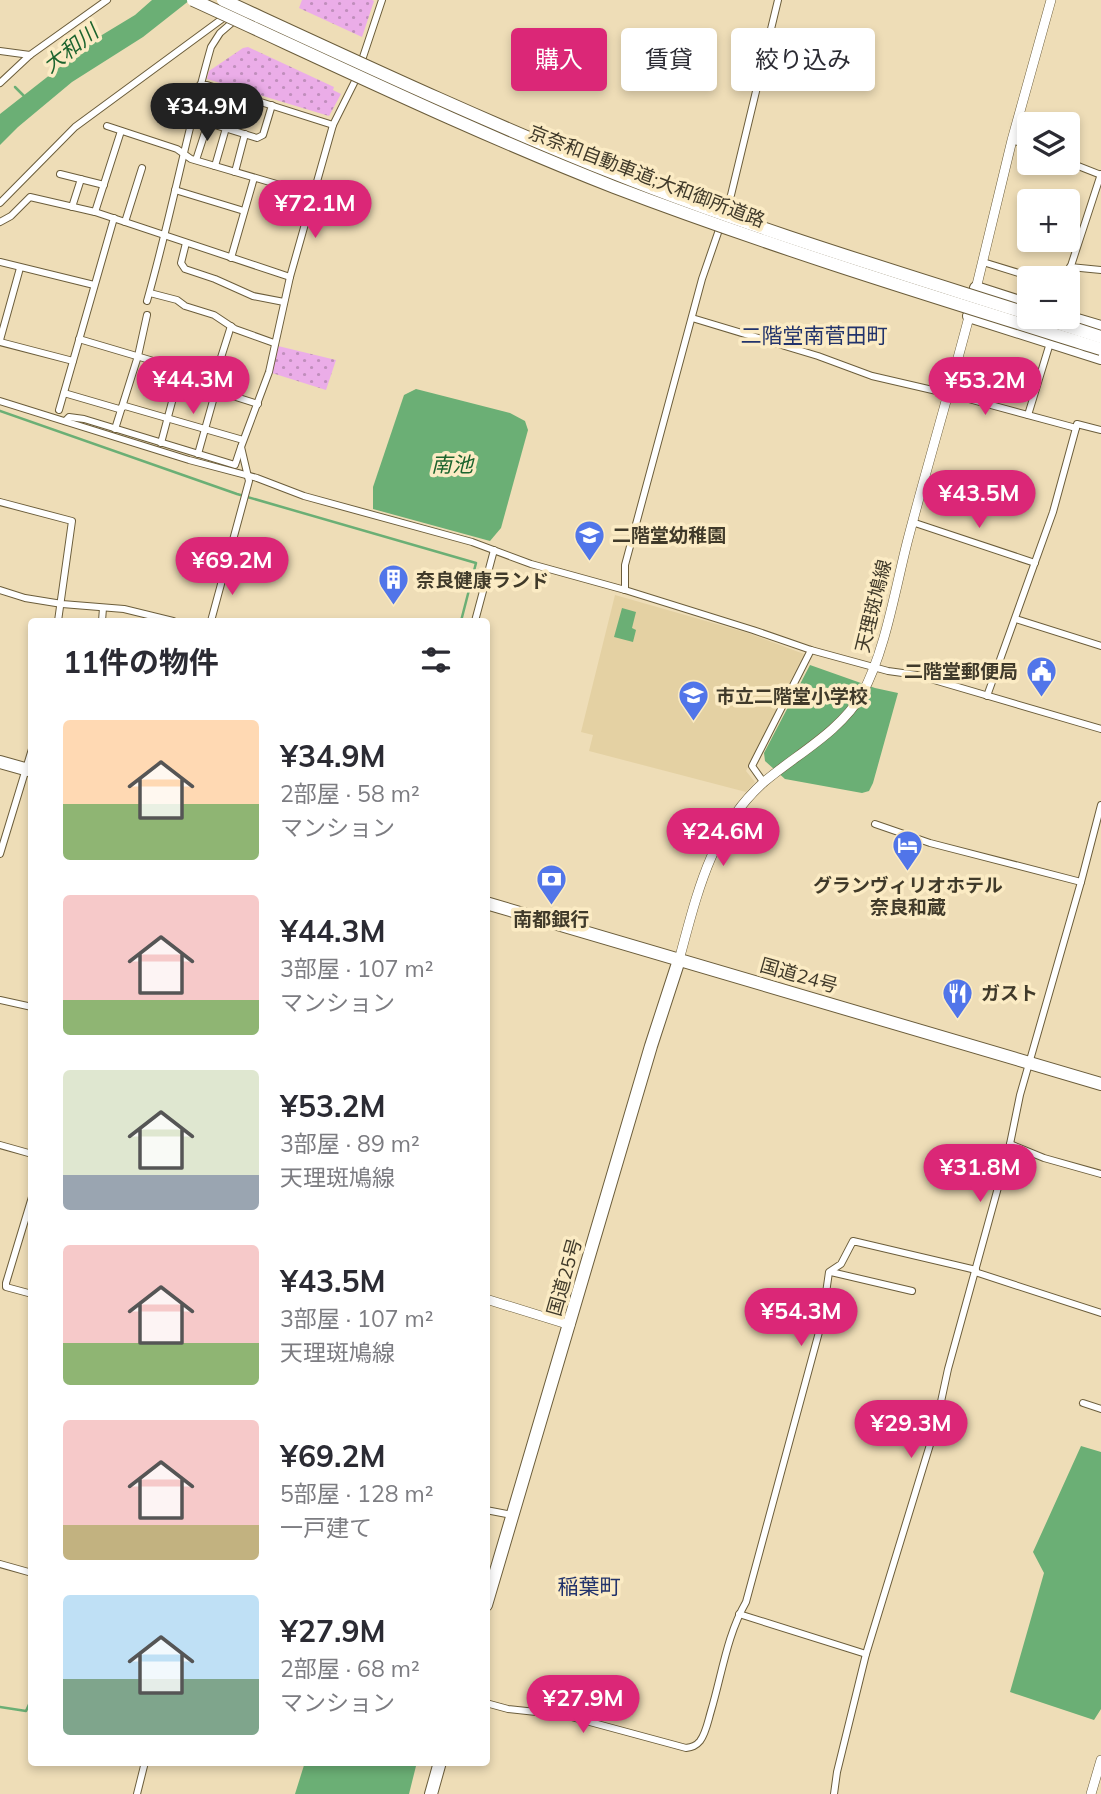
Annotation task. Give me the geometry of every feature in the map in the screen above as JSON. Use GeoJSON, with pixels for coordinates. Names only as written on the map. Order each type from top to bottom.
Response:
{"type":"FeatureCollection","features":[{"type":"Feature","properties":{"kind":"highway","name":"京奈和自動車道;大和御所道路"},"geometry":{"type":"LineString","coordinates":[[193,0],[485,133],[613,186],[782,248],[1101,349]]}},
{"type":"Feature","properties":{"kind":"highway","name":"京奈和自動車道;大和御所道路"},"geometry":{"type":"LineString","coordinates":[[223,0],[491,123],[618,175],[786,236],[1017,310]]}},
{"type":"Feature","properties":{"kind":"highway"},"geometry":{"type":"LineString","coordinates":[[976,288],[1017,301]]}},
{"type":"Feature","properties":{"kind":"highway"},"geometry":{"type":"LineString","coordinates":[[969,316],[1101,358]]}},
{"type":"Feature","properties":{"kind":"highway"},"geometry":{"type":"LineString","coordinates":[[1080,321],[1101,327]]}},
{"type":"Feature","properties":{"kind":"highway"},"geometry":{"type":"LineString","coordinates":[[1076,329],[1101,337]]}},
{"type":"Feature","properties":{"kind":"highway"},"geometry":{"type":"LineString","coordinates":[[0,762],[28,770]]}},
{"type":"Feature","properties":{"kind":"highway","name":"国道24号"},"geometry":{"type":"LineString","coordinates":[[490,904],[1101,1084]]}},
{"type":"Feature","properties":{"kind":"highway","name":"国道25号"},"geometry":{"type":"LineString","coordinates":[[490,1592],[679,960]]}},
{"type":"Feature","properties":{"kind":"highway"},"geometry":{"type":"LineString","coordinates":[[431,1794],[439,1766]]}},
{"type":"Feature","properties":{"kind":"main road","name":"天理斑鳩線"},"geometry":{"type":"LineString","coordinates":[[679,960],[706,871],[721,833],[740,806],[764,783],[838,724],[852,709],[875,668],[969,316],[1012,140],[1052,0]]}},
{"type":"Feature","properties":{"kind":"main road"},"geometry":{"type":"LineString","coordinates":[[490,1300],[570,1325]]}},
{"type":"Feature","properties":{"kind":"main road"},"geometry":{"type":"LineString","coordinates":[[1091,1794],[1101,1760]]}},
{"type":"Feature","properties":{"kind":"street"},"geometry":{"type":"LineString","coordinates":[[0,83],[30,55],[107,0]]}},
{"type":"Feature","properties":{"kind":"street"},"geometry":{"type":"LineString","coordinates":[[147,300],[211,47],[220,33],[247,9],[250,0]]}},
{"type":"Feature","properties":{"kind":"street"},"geometry":{"type":"LineString","coordinates":[[0,203],[75,127],[250,0]]}},
{"type":"Feature","properties":{"kind":"street"},"geometry":{"type":"LineString","coordinates":[[235,465],[269,372],[290,277],[333,125],[355,81],[382,0]]}},
{"type":"Feature","properties":{"kind":"street"},"geometry":{"type":"LineString","coordinates":[[625,590],[625,565],[702,279],[731,195],[764,68],[778,0]]}},
{"type":"Feature","properties":{"kind":"street"},"geometry":{"type":"LineString","coordinates":[[0,51],[30,55]]}},
{"type":"Feature","properties":{"kind":"street"},"geometry":{"type":"LineString","coordinates":[[200,85],[333,125]]}},
{"type":"Feature","properties":{"kind":"street"},"geometry":{"type":"LineString","coordinates":[[192,118],[257,138],[263,135],[272,105]]}},
{"type":"Feature","properties":{"kind":"street"},"geometry":{"type":"LineString","coordinates":[[196,160],[208,123]]}},
{"type":"Feature","properties":{"kind":"street"},"geometry":{"type":"LineString","coordinates":[[107,126],[177,149],[196,160],[314,195]]}},
{"type":"Feature","properties":{"kind":"street"},"geometry":{"type":"LineString","coordinates":[[215,166],[226,128]]}},
{"type":"Feature","properties":{"kind":"street"},"geometry":{"type":"LineString","coordinates":[[95,212],[121,131]]}},
{"type":"Feature","properties":{"kind":"street"},"geometry":{"type":"LineString","coordinates":[[235,172],[245,134]]}},
{"type":"Feature","properties":{"kind":"street"},"geometry":{"type":"LineString","coordinates":[[1012,140],[1017,142]]}},
{"type":"Feature","properties":{"kind":"street"},"geometry":{"type":"LineString","coordinates":[[1070,266],[1101,174],[1080,166]]}},
{"type":"Feature","properties":{"kind":"street"},"geometry":{"type":"LineString","coordinates":[[125,222],[142,168]]}},
{"type":"Feature","properties":{"kind":"street"},"geometry":{"type":"LineString","coordinates":[[60,174],[104,185]]}},
{"type":"Feature","properties":{"kind":"street"},"geometry":{"type":"LineString","coordinates":[[231,258],[254,178]]}},
{"type":"Feature","properties":{"kind":"street"},"geometry":{"type":"LineString","coordinates":[[72,207],[81,179]]}},
{"type":"Feature","properties":{"kind":"street"},"geometry":{"type":"LineString","coordinates":[[175,190],[244,211]]}},
{"type":"Feature","properties":{"kind":"street"},"geometry":{"type":"LineString","coordinates":[[0,222],[11,216],[30,197],[95,212],[290,277]]}},
{"type":"Feature","properties":{"kind":"street"},"geometry":{"type":"LineString","coordinates":[[59,410],[114,218]]}},
{"type":"Feature","properties":{"kind":"street"},"geometry":{"type":"LineString","coordinates":[[186,243],[181,263],[185,269],[253,296],[284,302]]}},
{"type":"Feature","properties":{"kind":"street"},"geometry":{"type":"LineString","coordinates":[[0,262],[94,285]]}},
{"type":"Feature","properties":{"kind":"street"},"geometry":{"type":"LineString","coordinates":[[983,262],[1017,272]]}},
{"type":"Feature","properties":{"kind":"street"},"geometry":{"type":"LineString","coordinates":[[20,268],[0,341],[73,362]]}},
{"type":"Feature","properties":{"kind":"street"},"geometry":{"type":"LineString","coordinates":[[1080,268],[1101,270]]}},
{"type":"Feature","properties":{"kind":"street"},"geometry":{"type":"LineString","coordinates":[[150,293],[177,300],[274,343]]}},
{"type":"Feature","properties":{"kind":"street"},"geometry":{"type":"LineString","coordinates":[[115,429],[138,356],[147,315]]}},
{"type":"Feature","properties":{"kind":"street"},"geometry":{"type":"LineString","coordinates":[[692,318],[818,356],[872,376],[1076,428]]}},
{"type":"Feature","properties":{"kind":"street"},"geometry":{"type":"LineString","coordinates":[[218,367],[231,326]]}},
{"type":"Feature","properties":{"kind":"street"},"geometry":{"type":"LineString","coordinates":[[1028,415],[1054,329]]}},
{"type":"Feature","properties":{"kind":"street"},"geometry":{"type":"LineString","coordinates":[[79,339],[187,370],[194,381],[258,404]]}},
{"type":"Feature","properties":{"kind":"street"},"geometry":{"type":"LineString","coordinates":[[160,443],[181,369]]}},
{"type":"Feature","properties":{"kind":"street"},"geometry":{"type":"LineString","coordinates":[[198,454],[216,390]]}},
{"type":"Feature","properties":{"kind":"street"},"geometry":{"type":"LineString","coordinates":[[64,393],[119,409],[125,406],[205,429],[242,443]]}},
{"type":"Feature","properties":{"kind":"street"},"geometry":{"type":"LineString","coordinates":[[0,401],[189,460],[248,473]]}},
{"type":"Feature","properties":{"kind":"street"},"geometry":{"type":"LineString","coordinates":[[65,421],[69,417],[84,419],[235,465],[304,496],[472,542],[531,564],[625,590],[811,650],[875,668],[917,675],[1101,729]]}},
{"type":"Feature","properties":{"kind":"street"},"geometry":{"type":"LineString","coordinates":[[987,696],[1053,512],[1077,424],[1101,430]]}},
{"type":"Feature","properties":{"kind":"street"},"geometry":{"type":"LineString","coordinates":[[212,618],[247,491],[248,473],[242,443]]}},
{"type":"Feature","properties":{"kind":"street"},"geometry":{"type":"LineString","coordinates":[[0,502],[72,521],[59,618]]}},
{"type":"Feature","properties":{"kind":"street"},"geometry":{"type":"LineString","coordinates":[[912,522],[1035,563]]}},
{"type":"Feature","properties":{"kind":"street"},"geometry":{"type":"LineString","coordinates":[[476,618],[494,550]]}},
{"type":"Feature","properties":{"kind":"street"},"geometry":{"type":"LineString","coordinates":[[0,590],[25,598],[124,609],[161,618]]}},
{"type":"Feature","properties":{"kind":"street"},"geometry":{"type":"LineString","coordinates":[[102,618],[103,608]]}},
{"type":"Feature","properties":{"kind":"street"},"geometry":{"type":"LineString","coordinates":[[1016,619],[1101,646]]}},
{"type":"Feature","properties":{"kind":"street"},"geometry":{"type":"LineString","coordinates":[[764,783],[752,766],[811,650]]}},
{"type":"Feature","properties":{"kind":"street"},"geometry":{"type":"LineString","coordinates":[[0,853],[28,770]]}},
{"type":"Feature","properties":{"kind":"street"},"geometry":{"type":"LineString","coordinates":[[834,1794],[866,1654],[936,1425],[948,1369],[1010,1144],[1029,1062],[1082,882],[1101,805]]}},
{"type":"Feature","properties":{"kind":"street"},"geometry":{"type":"LineString","coordinates":[[875,824],[930,843],[1082,882]]}},
{"type":"Feature","properties":{"kind":"street"},"geometry":{"type":"LineString","coordinates":[[0,1000],[28,1006]]}},
{"type":"Feature","properties":{"kind":"street"},"geometry":{"type":"LineString","coordinates":[[1010,1144],[1044,1158],[1101,1174]]}},
{"type":"Feature","properties":{"kind":"street"},"geometry":{"type":"LineString","coordinates":[[0,1145],[28,1153]]}},
{"type":"Feature","properties":{"kind":"street"},"geometry":{"type":"LineString","coordinates":[[28,1210],[6,1287],[28,1293]]}},
{"type":"Feature","properties":{"kind":"street"},"geometry":{"type":"LineString","coordinates":[[490,1704],[508,1709],[564,1715],[667,1744],[693,1747],[704,1734],[739,1614],[746,1602],[822,1321],[829,1272],[841,1264],[853,1241],[975,1271],[1100,1310]]}},
{"type":"Feature","properties":{"kind":"street"},"geometry":{"type":"LineString","coordinates":[[829,1272],[912,1291]]}},
{"type":"Feature","properties":{"kind":"street"},"geometry":{"type":"LineString","coordinates":[[1083,1403],[1101,1409]]}},
{"type":"Feature","properties":{"kind":"street"},"geometry":{"type":"LineString","coordinates":[[490,1511],[513,1516]]}},
{"type":"Feature","properties":{"kind":"street"},"geometry":{"type":"LineString","coordinates":[[0,1564],[28,1572]]}},
{"type":"Feature","properties":{"kind":"street"},"geometry":{"type":"LineString","coordinates":[[739,1614],[866,1654]]}},
{"type":"Feature","properties":{"kind":"street"},"geometry":{"type":"LineString","coordinates":[[137,1794],[144,1766]]}},
{"type":"Feature","properties":{"kind":"shaded area"},"geometry":{"type":"Polygon","coordinates":[[[302,0],[374,1],[362,37],[299,8],[302,0]]]}},
{"type":"Feature","properties":{"kind":"shaded area"},"geometry":{"type":"Polygon","coordinates":[[[248,47],[334,87],[333,90],[341,94],[329,116],[207,79],[209,71],[248,47]]]}},
{"type":"Feature","properties":{"kind":"shaded area"},"geometry":{"type":"Polygon","coordinates":[[[278,346],[336,360],[326,390],[272,373],[278,346]]]}},
{"type":"Feature","properties":{"kind":"shaded area"},"geometry":{"type":"Polygon","coordinates":[[[615,595],[748,633],[804,654],[746,771],[755,782],[746,792],[589,751],[593,735],[581,732],[615,595]]]}},
{"type":"Feature","properties":{"kind":"water"},"geometry":{"type":"Polygon","coordinates":[[[152,0],[190,0],[143,37],[72,82],[0,145],[0,114],[97,38],[135,15],[152,0]]]}},
{"type":"Feature","properties":{"kind":"water","name":"南池"},"geometry":{"type":"Polygon","coordinates":[[[416,389],[510,413],[525,421],[528,430],[501,528],[490,541],[373,509],[373,487],[404,395],[416,389]]]}},
{"type":"Feature","properties":{"kind":"water"},"geometry":{"type":"Polygon","coordinates":[[[622,608],[636,612],[632,628],[636,630],[633,642],[614,637],[622,608]]]}},
{"type":"Feature","properties":{"kind":"water"},"geometry":{"type":"Polygon","coordinates":[[[810,665],[875,688],[898,693],[869,791],[862,793],[785,779],[765,761],[764,753],[810,665]]]}},
{"type":"Feature","properties":{"kind":"water"},"geometry":{"type":"Polygon","coordinates":[[[1081,1446],[1101,1452],[1101,1709],[1094,1720],[1010,1692],[1044,1573],[1033,1552],[1081,1446]]]}},
{"type":"Feature","properties":{"kind":"water"},"geometry":{"type":"Polygon","coordinates":[[[304,1766],[416,1766],[409,1794],[295,1794],[304,1766]]]}},
{"type":"Feature","properties":{"kind":"waterway"},"geometry":{"type":"LineString","coordinates":[[15,87],[25,97]]}},
{"type":"Feature","properties":{"kind":"waterway"},"geometry":{"type":"LineString","coordinates":[[0,411],[237,494],[476,563],[462,618]]}},
{"type":"Feature","properties":{"kind":"waterway"},"geometry":{"type":"LineString","coordinates":[[0,1707],[26,1711],[28,1707]]}},
{"type":"Feature","properties":{"kind":"place","name":"二階堂幼稚園"},"geometry":{"type":"Point","coordinates":[589,562]}},
{"type":"Feature","properties":{"kind":"place","name":"奈良健康ランド"},"geometry":{"type":"Point","coordinates":[393,607]}},
{"type":"Feature","properties":{"kind":"place","name":"二階堂郵便局"},"geometry":{"type":"Point","coordinates":[1041,698]}},
{"type":"Feature","properties":{"kind":"place","name":"市立二階堂小学校"},"geometry":{"type":"Point","coordinates":[693,723]}},
{"type":"Feature","properties":{"kind":"place","name":"グランヴィリオホテル 奈良和蔵"},"geometry":{"type":"Point","coordinates":[908,873]}},
{"type":"Feature","properties":{"kind":"place","name":"南都銀行"},"geometry":{"type":"Point","coordinates":[551,907]}},
{"type":"Feature","properties":{"kind":"place","name":"ガスト"},"geometry":{"type":"Point","coordinates":[958,1020]}},
{"type":"Feature","properties":{"kind":"district","name":"二階堂南菅田町"},"geometry":{"type":"Point","coordinates":[814,335]}},
{"type":"Feature","properties":{"kind":"district","name":"稲葉町"},"geometry":{"type":"Point","coordinates":[589,1586]}},
{"type":"Feature","properties":{"kind":"water label","name":"大和川"},"geometry":{"type":"Point","coordinates":[70,48]}}]}
